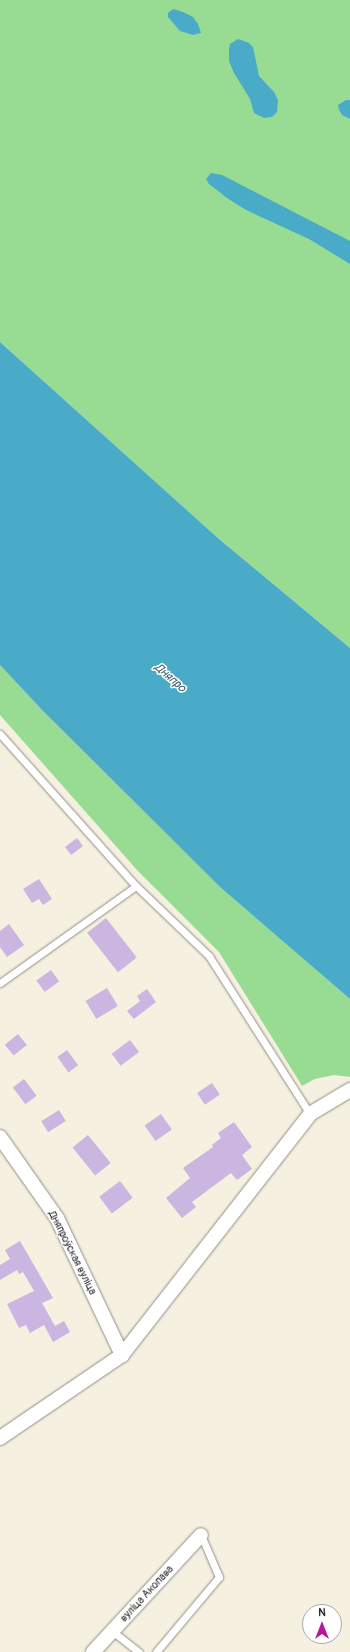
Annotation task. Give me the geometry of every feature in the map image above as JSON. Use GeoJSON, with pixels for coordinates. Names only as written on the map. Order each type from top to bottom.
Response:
{"type":"FeatureCollection","features":[{"type":"Feature","properties":{"kind":"street"},"geometry":{"type":"LineString","coordinates":[[0,1438],[122,1355],[310,1114],[350,1090]]}},
{"type":"Feature","properties":{"kind":"street","name":"Дняпроўская вуліца"},"geometry":{"type":"LineString","coordinates":[[0,1137],[57,1218],[122,1355]]}},
{"type":"Feature","properties":{"kind":"street","name":"вуліца Акопава"},"geometry":{"type":"LineString","coordinates":[[93,1652],[200,1535]]}},
{"type":"Feature","properties":{"kind":"lane"},"geometry":{"type":"LineString","coordinates":[[0,734],[136,886],[209,956],[310,1114]]}},
{"type":"Feature","properties":{"kind":"lane"},"geometry":{"type":"LineString","coordinates":[[0,983],[136,886]]}},
{"type":"Feature","properties":{"kind":"lane"},"geometry":{"type":"LineString","coordinates":[[156,1652],[219,1577],[200,1535]]}},
{"type":"Feature","properties":{"kind":"lane"},"geometry":{"type":"LineString","coordinates":[[112,1631],[139,1652]]}},
{"type":"Feature","properties":{"kind":"green space"},"geometry":{"type":"Polygon","coordinates":[[[0,0],[350,0],[350,648],[219,539],[0,342],[0,0]]]}},
{"type":"Feature","properties":{"kind":"green space"},"geometry":{"type":"Polygon","coordinates":[[[0,665],[42,710],[221,888],[350,999],[350,1077],[334,1075],[315,1079],[302,1086],[219,952],[137,870],[0,715],[0,665]]]}},
{"type":"Feature","properties":{"kind":"water"},"geometry":{"type":"Polygon","coordinates":[[[173,9],[193,17],[198,24],[201,33],[193,35],[180,31],[168,17],[168,13],[173,9]]]}},
{"type":"Feature","properties":{"kind":"water"},"geometry":{"type":"Polygon","coordinates":[[[238,39],[249,43],[253,47],[259,76],[274,92],[278,100],[277,112],[272,117],[264,118],[254,113],[250,99],[234,73],[229,61],[229,50],[230,44],[238,39]]]}},
{"type":"Feature","properties":{"kind":"water"},"geometry":{"type":"Polygon","coordinates":[[[346,100],[350,100],[350,119],[342,115],[339,110],[338,105],[346,100]]]}},
{"type":"Feature","properties":{"kind":"water"},"geometry":{"type":"Polygon","coordinates":[[[211,173],[222,175],[350,241],[350,264],[309,239],[246,210],[227,198],[209,184],[206,179],[211,173]]]}},
{"type":"Feature","properties":{"kind":"water","name":"Дняпро"},"geometry":{"type":"Polygon","coordinates":[[[0,342],[219,539],[350,648],[350,999],[221,888],[42,710],[0,665],[0,342]]]}},
{"type":"Feature","properties":{"kind":"building"},"geometry":{"type":"Polygon","coordinates":[[[77,838],[83,846],[71,855],[65,847],[77,838]]]}},
{"type":"Feature","properties":{"kind":"building"},"geometry":{"type":"Polygon","coordinates":[[[39,879],[52,899],[43,905],[39,899],[32,903],[23,889],[39,879]]]}},
{"type":"Feature","properties":{"kind":"building"},"geometry":{"type":"Polygon","coordinates":[[[106,918],[137,957],[118,972],[87,933],[106,918]]]}},
{"type":"Feature","properties":{"kind":"building"},"geometry":{"type":"Polygon","coordinates":[[[9,924],[24,945],[7,957],[0,947],[0,931],[9,924]]]}},
{"type":"Feature","properties":{"kind":"building"},"geometry":{"type":"Polygon","coordinates":[[[51,970],[59,981],[45,992],[36,981],[51,970]]]}},
{"type":"Feature","properties":{"kind":"building"},"geometry":{"type":"Polygon","coordinates":[[[107,988],[118,1006],[96,1019],[86,1001],[107,988]]]}},
{"type":"Feature","properties":{"kind":"building"},"geometry":{"type":"Polygon","coordinates":[[[147,989],[156,1002],[134,1019],[127,1011],[140,1001],[137,996],[147,989]]]}},
{"type":"Feature","properties":{"kind":"building"},"geometry":{"type":"Polygon","coordinates":[[[18,1034],[27,1045],[14,1056],[5,1045],[18,1034]]]}},
{"type":"Feature","properties":{"kind":"building"},"geometry":{"type":"Polygon","coordinates":[[[130,1040],[139,1052],[121,1066],[112,1054],[130,1040]]]}},
{"type":"Feature","properties":{"kind":"building"},"geometry":{"type":"Polygon","coordinates":[[[67,1050],[78,1065],[68,1072],[57,1057],[67,1050]]]}},
{"type":"Feature","properties":{"kind":"building"},"geometry":{"type":"Polygon","coordinates":[[[24,1079],[37,1096],[25,1104],[13,1087],[24,1079]]]}},
{"type":"Feature","properties":{"kind":"building"},"geometry":{"type":"Polygon","coordinates":[[[212,1083],[220,1095],[205,1105],[197,1093],[212,1083]]]}},
{"type":"Feature","properties":{"kind":"building"},"geometry":{"type":"Polygon","coordinates":[[[59,1110],[66,1121],[48,1132],[41,1121],[59,1110]]]}},
{"type":"Feature","properties":{"kind":"building"},"geometry":{"type":"Polygon","coordinates":[[[161,1114],[172,1130],[156,1141],[145,1125],[161,1114]]]}},
{"type":"Feature","properties":{"kind":"building"},"geometry":{"type":"Polygon","coordinates":[[[234,1122],[252,1147],[242,1155],[252,1169],[237,1180],[231,1173],[192,1202],[196,1207],[182,1218],[166,1198],[190,1178],[183,1168],[213,1147],[212,1145],[221,1138],[218,1133],[234,1122]]]}},
{"type":"Feature","properties":{"kind":"building"},"geometry":{"type":"Polygon","coordinates":[[[88,1135],[111,1163],[95,1176],[72,1148],[88,1135]]]}},
{"type":"Feature","properties":{"kind":"building"},"geometry":{"type":"Polygon","coordinates":[[[120,1181],[133,1198],[112,1213],[99,1197],[120,1181]]]}},
{"type":"Feature","properties":{"kind":"building"},"geometry":{"type":"Polygon","coordinates":[[[20,1241],[53,1298],[42,1303],[55,1326],[64,1321],[70,1332],[53,1342],[44,1325],[30,1333],[26,1325],[19,1328],[7,1304],[34,1291],[23,1272],[19,1274],[17,1270],[0,1280],[0,1265],[10,1259],[5,1250],[20,1241]]]}}]}
